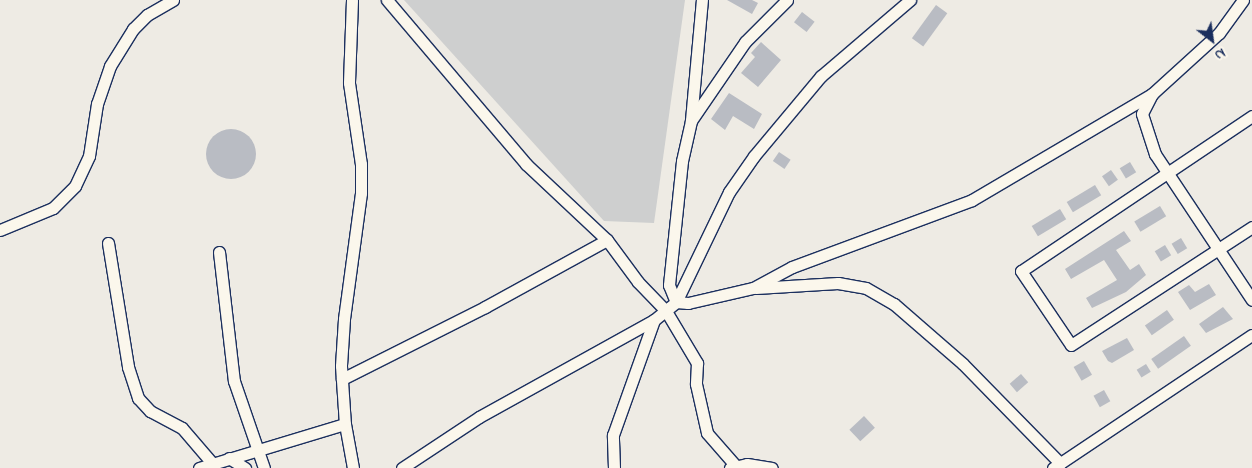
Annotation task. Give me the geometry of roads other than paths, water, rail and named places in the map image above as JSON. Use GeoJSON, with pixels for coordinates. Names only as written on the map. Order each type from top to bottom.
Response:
{"type":"FeatureCollection","features":[{"type":"Feature","properties":{"kind":"street"},"geometry":{"type":"LineString","coordinates":[[0,230],[52,208],[75,186],[89,156],[97,104],[110,66],[133,29],[147,15],[173,0]]}},
{"type":"Feature","properties":{"kind":"street"},"geometry":{"type":"LineString","coordinates":[[352,0],[350,83],[359,144],[361,193],[344,319],[342,379],[345,424],[353,468]]}},
{"type":"Feature","properties":{"kind":"street"},"geometry":{"type":"LineString","coordinates":[[387,0],[526,164],[607,240],[638,282],[666,311],[697,363],[696,384],[707,433],[732,466],[772,468]]}},
{"type":"Feature","properties":{"kind":"street"},"geometry":{"type":"LineString","coordinates":[[676,302],[669,285],[682,161],[691,121],[702,0]]}},
{"type":"Feature","properties":{"kind":"street"},"geometry":{"type":"LineString","coordinates":[[691,121],[745,42],[787,0]]}},
{"type":"Feature","properties":{"kind":"street"},"geometry":{"type":"LineString","coordinates":[[402,468],[479,417],[654,320],[676,302],[729,192],[754,156],[821,76],[910,0]]}},
{"type":"Feature","properties":{"kind":"street"},"geometry":{"type":"LineString","coordinates":[[753,288],[792,267],[972,200],[1152,94],[1219,33],[1242,0]]}},
{"type":"Feature","properties":{"kind":"street"},"geometry":{"type":"LineString","coordinates":[[1152,94],[1142,114],[1144,129],[1149,143],[1252,300]]}},
{"type":"Feature","properties":{"kind":"street"},"geometry":{"type":"LineString","coordinates":[[1252,116],[1021,270],[1071,345],[1252,227]]}},
{"type":"Feature","properties":{"kind":"street"},"geometry":{"type":"LineString","coordinates":[[342,379],[485,307],[607,240]]}},
{"type":"Feature","properties":{"kind":"street"},"geometry":{"type":"LineString","coordinates":[[108,243],[128,367],[138,398],[150,411],[182,428],[212,463]]}},
{"type":"Feature","properties":{"kind":"street"},"geometry":{"type":"LineString","coordinates":[[220,252],[234,381],[264,468]]}},
{"type":"Feature","properties":{"kind":"street"},"geometry":{"type":"LineString","coordinates":[[676,302],[688,303],[753,288],[838,283],[866,288],[916,321],[928,337],[963,364],[1057,466],[1252,335]]}},
{"type":"Feature","properties":{"kind":"street"},"geometry":{"type":"LineString","coordinates":[[614,468],[613,435],[654,320]]}},
{"type":"Feature","properties":{"kind":"street"},"geometry":{"type":"LineString","coordinates":[[199,468],[258,448],[345,424]]}},
{"type":"Feature","properties":{"kind":"street"},"geometry":{"type":"LineString","coordinates":[[229,458],[245,468]]}}]}
